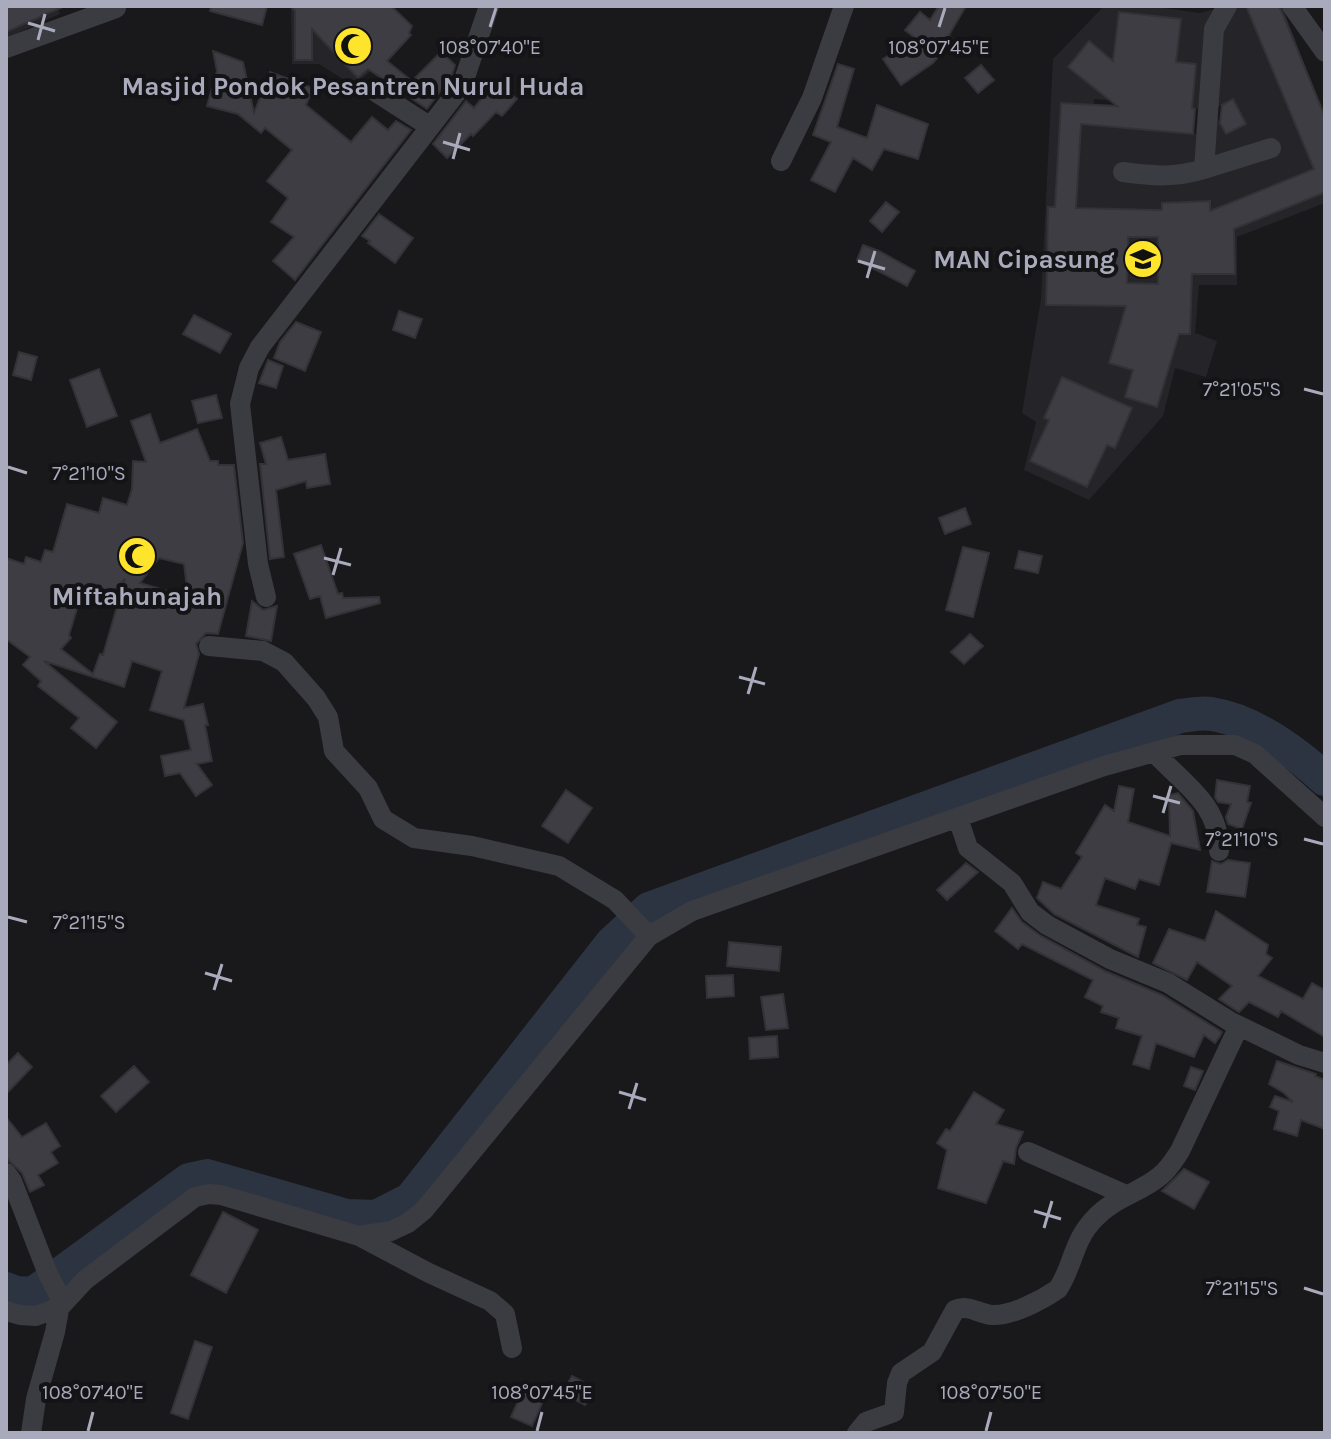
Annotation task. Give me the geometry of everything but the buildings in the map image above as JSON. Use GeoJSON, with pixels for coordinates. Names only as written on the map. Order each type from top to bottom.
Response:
{"type":"FeatureCollection","features":[{"type":"Feature","properties":{"kind":"street"},"geometry":{"type":"LineString","coordinates":[[266,597],[258,564],[240,404],[249,368],[260,347],[464,80],[489,6]]}},
{"type":"Feature","properties":{"kind":"street"},"geometry":{"type":"LineString","coordinates":[[781,161],[812,98],[844,6]]}},
{"type":"Feature","properties":{"kind":"street"},"geometry":{"type":"LineString","coordinates":[[1204,169],[1214,29],[1227,6]]}},
{"type":"Feature","properties":{"kind":"street"},"geometry":{"type":"LineString","coordinates":[[1292,6],[1325,52]]}},
{"type":"Feature","properties":{"kind":"street"},"geometry":{"type":"LineString","coordinates":[[6,48],[116,8]]}},
{"type":"Feature","properties":{"kind":"street"},"geometry":{"type":"LineString","coordinates":[[376,92],[429,126]]}},
{"type":"Feature","properties":{"kind":"street"},"geometry":{"type":"LineString","coordinates":[[1123,172],[1157,177],[1182,176],[1271,148]]}},
{"type":"Feature","properties":{"kind":"street"},"geometry":{"type":"LineString","coordinates":[[209,646],[263,651],[284,662],[322,707],[328,717],[334,751],[368,788],[383,819],[414,838],[472,846],[559,866],[615,900],[646,933]]}},
{"type":"Feature","properties":{"kind":"street"},"geometry":{"type":"LineString","coordinates":[[359,1236],[391,1231],[424,1210],[524,1091],[646,933],[692,911],[1104,766],[1180,745],[1235,745],[1255,754],[1325,817]]}},
{"type":"Feature","properties":{"kind":"street"},"geometry":{"type":"LineString","coordinates":[[1154,752],[1208,808],[1215,819],[1219,851]]}},
{"type":"Feature","properties":{"kind":"street"},"geometry":{"type":"LineString","coordinates":[[958,818],[968,848],[1012,883],[1030,912],[1047,925],[1110,959],[1168,983],[1239,1026],[1299,1055],[1325,1063]]}},
{"type":"Feature","properties":{"kind":"street"},"geometry":{"type":"LineString","coordinates":[[857,1433],[866,1422],[895,1411],[901,1373],[932,1352],[955,1310],[967,1307],[996,1315],[1009,1312],[1052,1293],[1062,1283],[1072,1254],[1087,1227],[1102,1211],[1158,1177],[1175,1158],[1239,1026]]}},
{"type":"Feature","properties":{"kind":"street"},"geometry":{"type":"LineString","coordinates":[[1028,1152],[1126,1195]]}},
{"type":"Feature","properties":{"kind":"street"},"geometry":{"type":"LineString","coordinates":[[6,1173],[12,1181],[60,1301],[36,1399],[31,1433]]}},
{"type":"Feature","properties":{"kind":"street"},"geometry":{"type":"LineString","coordinates":[[6,1311],[36,1316],[195,1197],[209,1194],[359,1236],[490,1301],[505,1314],[512,1348]]}},
{"type":"Feature","properties":{"kind":"shaded area"},"geometry":{"type":"Polygon","coordinates":[[[22,6],[31,21],[56,10],[57,6],[60,14],[6,38],[6,32],[28,22],[22,6]]]}},
{"type":"Feature","properties":{"kind":"shaded area"},"geometry":{"type":"Polygon","coordinates":[[[291,6],[388,55],[354,86],[319,64],[292,64],[291,6]]]}},
{"type":"Feature","properties":{"kind":"shaded area","name":"MAN Cipasung"},"geometry":{"type":"Polygon","coordinates":[[[1104,6],[1149,6],[1200,13],[1226,6],[1247,6],[1325,192],[1325,203],[1237,237],[1237,285],[1199,285],[1195,333],[1217,341],[1206,377],[1175,368],[1163,416],[1089,500],[1024,470],[1036,422],[1022,413],[1041,299],[1053,59],[1104,6]],[[1181,19],[1114,51],[1176,59],[1181,19]],[[1089,41],[1068,67],[1104,95],[1124,70],[1089,41]],[[1131,58],[1193,96],[1196,64],[1131,58]],[[1094,99],[1092,125],[1196,134],[1198,109],[1094,99]],[[1233,100],[1213,109],[1226,134],[1233,100]],[[1210,202],[1162,203],[1211,233],[1210,202]],[[1048,207],[1047,304],[1127,306],[1128,237],[1153,237],[1153,209],[1048,207]],[[1234,244],[1158,245],[1159,274],[1234,274],[1234,244]],[[1134,283],[1132,332],[1191,285],[1134,283]],[[1119,333],[1110,363],[1133,370],[1125,397],[1157,407],[1119,333]],[[1063,378],[1115,448],[1132,408],[1063,378]],[[1044,430],[1030,461],[1088,487],[1102,456],[1044,430]]]}},
{"type":"Feature","properties":{"kind":"shaded area"},"geometry":{"type":"Polygon","coordinates":[[[1279,6],[1282,6],[1325,117],[1279,6]]]}},
{"type":"Feature","properties":{"kind":"waterway"},"geometry":{"type":"LineString","coordinates":[[6,1289],[33,1294],[189,1180],[207,1176],[347,1216],[376,1217],[411,1199],[612,943],[649,909],[1180,716],[1207,713],[1242,723],[1287,748],[1325,779]]}},
{"type":"Feature","properties":{"kind":"place","name":"Masjid Pondok Pesantren Nurul Huda"},"geometry":{"type":"Point","coordinates":[353,46]}},
{"type":"Feature","properties":{"kind":"place","name":"MAN Cipasung"},"geometry":{"type":"Point","coordinates":[1143,259]}},
{"type":"Feature","properties":{"kind":"place","name":"Miftahunajah"},"geometry":{"type":"Point","coordinates":[137,556]}}]}
